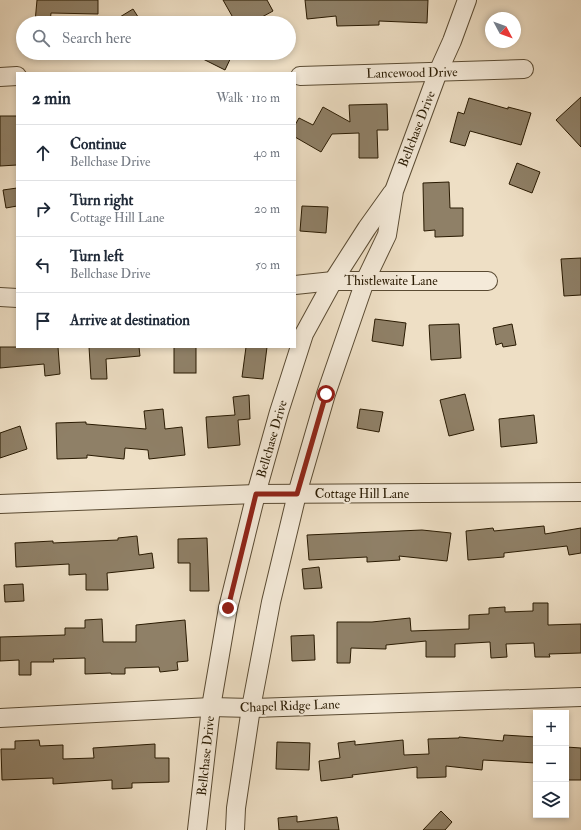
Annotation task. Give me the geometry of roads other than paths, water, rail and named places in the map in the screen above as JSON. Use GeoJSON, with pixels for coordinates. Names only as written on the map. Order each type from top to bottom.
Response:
{"type":"FeatureCollection","features":[{"type":"Feature","properties":{"kind":"street","name":"Bellchase Drive"},"geometry":{"type":"LineString","coordinates":[[235,830],[236,808],[251,708],[271,602],[297,494],[326,394],[365,281],[387,235],[394,191],[438,72],[452,41],[467,0]]}},
{"type":"Feature","properties":{"kind":"street","name":"Lancewood Drive"},"geometry":{"type":"LineString","coordinates":[[300,76],[524,69]]}},
{"type":"Feature","properties":{"kind":"street"},"geometry":{"type":"LineString","coordinates":[[0,77],[16,76]]}},
{"type":"Feature","properties":{"kind":"street","name":"Bellchase Drive"},"geometry":{"type":"LineString","coordinates":[[197,830],[211,707],[228,608],[256,494],[279,412],[304,334],[333,281],[367,228],[394,191]]}},
{"type":"Feature","properties":{"kind":"street","name":"Thistlewaite Lane"},"geometry":{"type":"LineString","coordinates":[[296,285],[333,281],[488,281]]}},
{"type":"Feature","properties":{"kind":"street"},"geometry":{"type":"LineString","coordinates":[[0,297],[16,298]]}},
{"type":"Feature","properties":{"kind":"street","name":"Cottage Hill Lane"},"geometry":{"type":"LineString","coordinates":[[0,504],[256,494],[581,492]]}},
{"type":"Feature","properties":{"kind":"street","name":"Chapel Ridge Lane"},"geometry":{"type":"LineString","coordinates":[[0,718],[211,707],[251,708],[581,697]]}}]}
